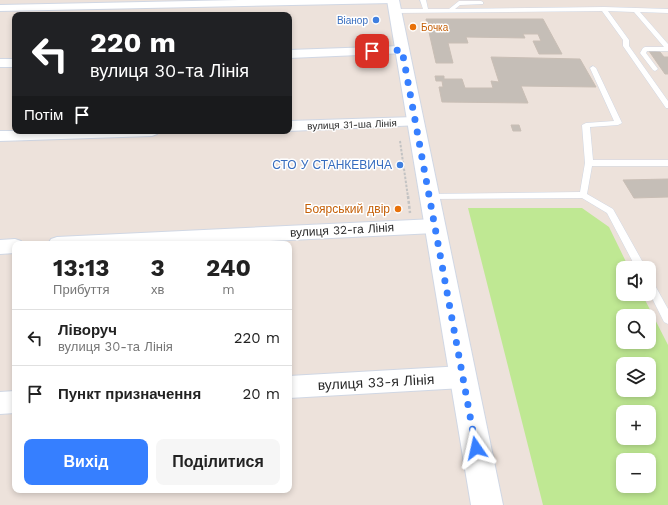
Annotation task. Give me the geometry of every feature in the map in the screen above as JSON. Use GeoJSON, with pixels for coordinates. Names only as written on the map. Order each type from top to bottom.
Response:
{"type":"FeatureCollection","features":[{"type":"Feature","properties":{"kind":"main road"},"geometry":{"type":"LineString","coordinates":[[393,4],[487,505]]}},
{"type":"Feature","properties":{"kind":"street"},"geometry":{"type":"LineString","coordinates":[[0,8],[393,4]]}},
{"type":"Feature","properties":{"kind":"street"},"geometry":{"type":"LineString","coordinates":[[292,54],[402,50]]}},
{"type":"Feature","properties":{"kind":"street"},"geometry":{"type":"LineString","coordinates":[[0,63],[12,63]]}},
{"type":"Feature","properties":{"kind":"street","name":"вулиця 31-ша Лінія"},"geometry":{"type":"LineString","coordinates":[[292,126],[415,122]]}},
{"type":"Feature","properties":{"kind":"street"},"geometry":{"type":"LineString","coordinates":[[0,136],[61,134]]}},
{"type":"Feature","properties":{"kind":"street","name":"вулиця 32-га Лінія"},"geometry":{"type":"LineString","coordinates":[[120,241],[435,226]]}},
{"type":"Feature","properties":{"kind":"street"},"geometry":{"type":"LineString","coordinates":[[0,247],[12,246]]}},
{"type":"Feature","properties":{"kind":"street","name":"вулиця 33-я Лінія"},"geometry":{"type":"LineString","coordinates":[[292,387],[463,377]]}},
{"type":"Feature","properties":{"kind":"street"},"geometry":{"type":"LineString","coordinates":[[0,403],[12,402]]}},
{"type":"Feature","properties":{"kind":"lane"},"geometry":{"type":"LineString","coordinates":[[423,0],[426,10]]}},
{"type":"Feature","properties":{"kind":"lane"},"geometry":{"type":"LineString","coordinates":[[393,4],[426,10],[604,9],[668,11]]}},
{"type":"Feature","properties":{"kind":"lane"},"geometry":{"type":"LineString","coordinates":[[604,9],[626,40],[626,46],[668,106]]}},
{"type":"Feature","properties":{"kind":"lane"},"geometry":{"type":"LineString","coordinates":[[636,11],[668,49]]}},
{"type":"Feature","properties":{"kind":"lane"},"geometry":{"type":"LineString","coordinates":[[655,68],[643,53],[645,49],[668,49]]}},
{"type":"Feature","properties":{"kind":"lane"},"geometry":{"type":"LineString","coordinates":[[583,195],[589,163],[586,126],[618,124],[593,68]]}},
{"type":"Feature","properties":{"kind":"lane"},"geometry":{"type":"LineString","coordinates":[[589,163],[668,163]]}},
{"type":"Feature","properties":{"kind":"lane"},"geometry":{"type":"LineString","coordinates":[[429,197],[583,195],[610,211],[637,261]]}},
{"type":"Feature","properties":{"kind":"lane"},"geometry":{"type":"LineString","coordinates":[[656,296],[668,319]]}},
{"type":"Feature","properties":{"kind":"green space"},"geometry":{"type":"Polygon","coordinates":[[[468,208],[582,208],[609,227],[626,261],[616,261],[616,301],[646,301],[650,309],[616,309],[616,349],[656,349],[656,321],[668,345],[668,505],[543,505],[468,208]]]}},
{"type":"Feature","properties":{"kind":"building"},"geometry":{"type":"Polygon","coordinates":[[[426,19],[543,19],[562,54],[539,54],[533,41],[541,41],[538,34],[523,34],[525,38],[466,37],[468,43],[448,43],[453,63],[436,63],[426,19]]]}},
{"type":"Feature","properties":{"kind":"building"},"geometry":{"type":"Polygon","coordinates":[[[649,51],[660,52],[664,57],[668,57],[668,74],[665,74],[649,51]]]}},
{"type":"Feature","properties":{"kind":"building"},"geometry":{"type":"Polygon","coordinates":[[[491,57],[580,59],[596,87],[521,86],[528,103],[442,102],[439,87],[443,87],[442,81],[436,81],[435,76],[444,76],[444,79],[462,79],[465,88],[493,88],[491,81],[499,82],[491,57]]]}},
{"type":"Feature","properties":{"kind":"building"},"geometry":{"type":"Polygon","coordinates":[[[511,125],[519,125],[521,131],[513,131],[511,125]]]}},
{"type":"Feature","properties":{"kind":"building"},"geometry":{"type":"Polygon","coordinates":[[[668,179],[668,197],[634,198],[623,180],[668,179]]]}},
{"type":"Feature","properties":{"kind":"place","name":"Віанор"},"geometry":{"type":"Point","coordinates":[376,20]}},
{"type":"Feature","properties":{"kind":"place","name":"Бочка"},"geometry":{"type":"Point","coordinates":[413,27]}},
{"type":"Feature","properties":{"kind":"place","name":"СТО У СТАНКЕВИЧА"},"geometry":{"type":"Point","coordinates":[400,165]}},
{"type":"Feature","properties":{"kind":"place","name":"Боярський двір"},"geometry":{"type":"Point","coordinates":[398,209]}},
{"type":"Feature","properties":{"kind":"route"},"geometry":{"type":"LineString","coordinates":[[372,51],[402,50],[476,448]]}}]}
